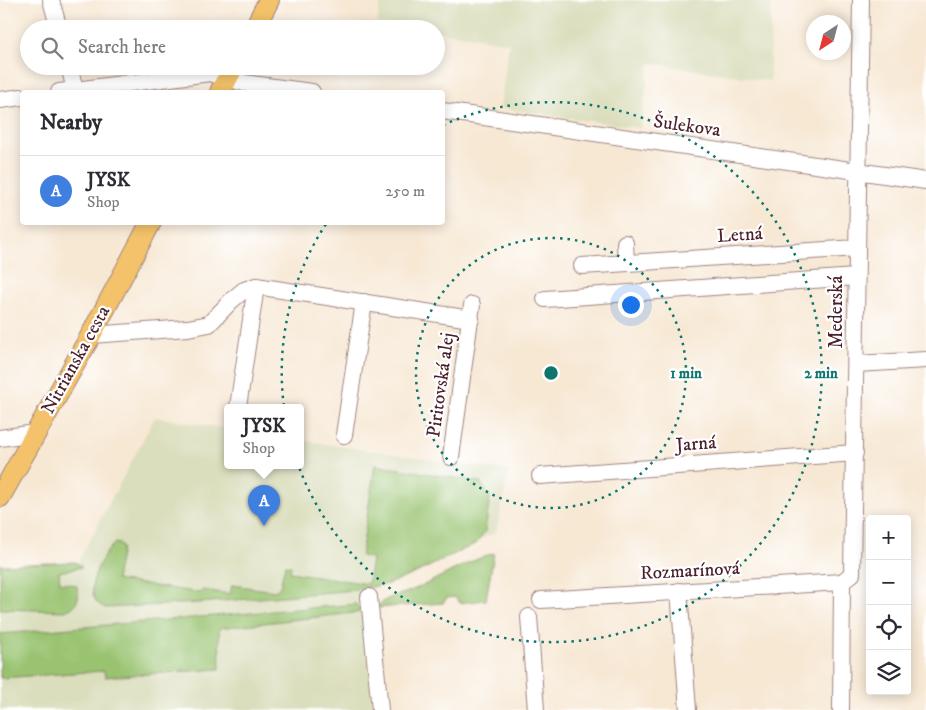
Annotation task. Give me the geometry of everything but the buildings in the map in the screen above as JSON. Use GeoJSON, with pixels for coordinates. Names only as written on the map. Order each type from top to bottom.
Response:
{"type":"FeatureCollection","features":[{"type":"Feature","properties":{"kind":"main road"},"geometry":{"type":"LineString","coordinates":[[259,20],[269,0]]}},
{"type":"Feature","properties":{"kind":"main road","name":"Nitrianska cesta"},"geometry":{"type":"LineString","coordinates":[[0,496],[91,335],[149,225]]}},
{"type":"Feature","properties":{"kind":"street"},"geometry":{"type":"LineString","coordinates":[[51,0],[57,20]]}},
{"type":"Feature","properties":{"kind":"street","name":"Mederská"},"geometry":{"type":"LineString","coordinates":[[841,710],[842,582],[852,574],[861,0]]}},
{"type":"Feature","properties":{"kind":"street"},"geometry":{"type":"LineString","coordinates":[[67,90],[68,75]]}},
{"type":"Feature","properties":{"kind":"street"},"geometry":{"type":"LineString","coordinates":[[75,90],[194,75]]}},
{"type":"Feature","properties":{"kind":"street"},"geometry":{"type":"LineString","coordinates":[[227,79],[299,90]]}},
{"type":"Feature","properties":{"kind":"street"},"geometry":{"type":"LineString","coordinates":[[0,100],[20,97]]}},
{"type":"Feature","properties":{"kind":"street","name":"Šulekova"},"geometry":{"type":"LineString","coordinates":[[445,111],[926,181]]}},
{"type":"Feature","properties":{"kind":"street"},"geometry":{"type":"LineString","coordinates":[[625,243],[626,263]]}},
{"type":"Feature","properties":{"kind":"street","name":"Letná"},"geometry":{"type":"LineString","coordinates":[[582,266],[857,248]]}},
{"type":"Feature","properties":{"kind":"street"},"geometry":{"type":"LineString","coordinates":[[545,299],[856,277]]}},
{"type":"Feature","properties":{"kind":"street"},"geometry":{"type":"LineString","coordinates":[[91,335],[188,328],[209,324],[244,290],[256,286],[238,404]]}},
{"type":"Feature","properties":{"kind":"street","name":"Piritovská alej"},"geometry":{"type":"LineString","coordinates":[[256,286],[364,302],[472,312],[451,456]]}},
{"type":"Feature","properties":{"kind":"street"},"geometry":{"type":"LineString","coordinates":[[344,435],[364,302]]}},
{"type":"Feature","properties":{"kind":"street"},"geometry":{"type":"LineString","coordinates":[[227,305],[240,304],[252,315]]}},
{"type":"Feature","properties":{"kind":"street"},"geometry":{"type":"LineString","coordinates":[[856,364],[926,360]]}},
{"type":"Feature","properties":{"kind":"street"},"geometry":{"type":"LineString","coordinates":[[0,438],[35,434]]}},
{"type":"Feature","properties":{"kind":"street","name":"Jarná"},"geometry":{"type":"LineString","coordinates":[[540,476],[855,453]]}},
{"type":"Feature","properties":{"kind":"street","name":"Rozmarínová"},"geometry":{"type":"LineString","coordinates":[[540,600],[842,582]]}},
{"type":"Feature","properties":{"kind":"street"},"geometry":{"type":"LineString","coordinates":[[679,591],[688,710]]}},
{"type":"Feature","properties":{"kind":"street"},"geometry":{"type":"LineString","coordinates":[[370,597],[380,710]]}},
{"type":"Feature","properties":{"kind":"street"},"geometry":{"type":"LineString","coordinates":[[529,617],[536,710]]}},
{"type":"Feature","properties":{"kind":"shaded area"},"geometry":{"type":"Polygon","coordinates":[[[381,0],[771,0],[770,81],[650,63],[640,128],[500,108],[509,43],[445,32],[445,20],[378,20],[381,0]]]}},
{"type":"Feature","properties":{"kind":"shaded area"},"geometry":{"type":"Polygon","coordinates":[[[155,417],[224,428],[224,469],[304,469],[304,441],[509,471],[496,532],[363,592],[373,710],[0,710],[0,568],[77,564],[155,417]]]}},
{"type":"Feature","properties":{"kind":"green space"},"geometry":{"type":"Polygon","coordinates":[[[375,465],[480,482],[490,497],[485,531],[477,543],[416,573],[388,584],[356,590],[199,603],[106,608],[98,603],[93,596],[94,577],[98,567],[103,557],[115,543],[120,544],[122,548],[116,580],[201,593],[202,590],[230,594],[232,585],[275,591],[280,587],[285,565],[291,566],[290,572],[368,584],[372,558],[361,556],[375,465]]]}},
{"type":"Feature","properties":{"kind":"green space"},"geometry":{"type":"Polygon","coordinates":[[[494,553],[486,600],[460,603],[455,597],[447,598],[443,603],[376,608],[389,598],[415,589],[463,565],[494,553]]]}},
{"type":"Feature","properties":{"kind":"green space"},"geometry":{"type":"Polygon","coordinates":[[[75,562],[82,567],[59,572],[60,582],[76,585],[78,597],[73,607],[65,611],[0,609],[0,565],[75,562]]]}},
{"type":"Feature","properties":{"kind":"green space"},"geometry":{"type":"Polygon","coordinates":[[[356,604],[363,612],[219,628],[220,669],[105,677],[104,671],[0,678],[0,634],[356,604]]]}},
{"type":"Feature","properties":{"kind":"place","name":"JYSK"},"geometry":{"type":"Point","coordinates":[264,526]}}]}
